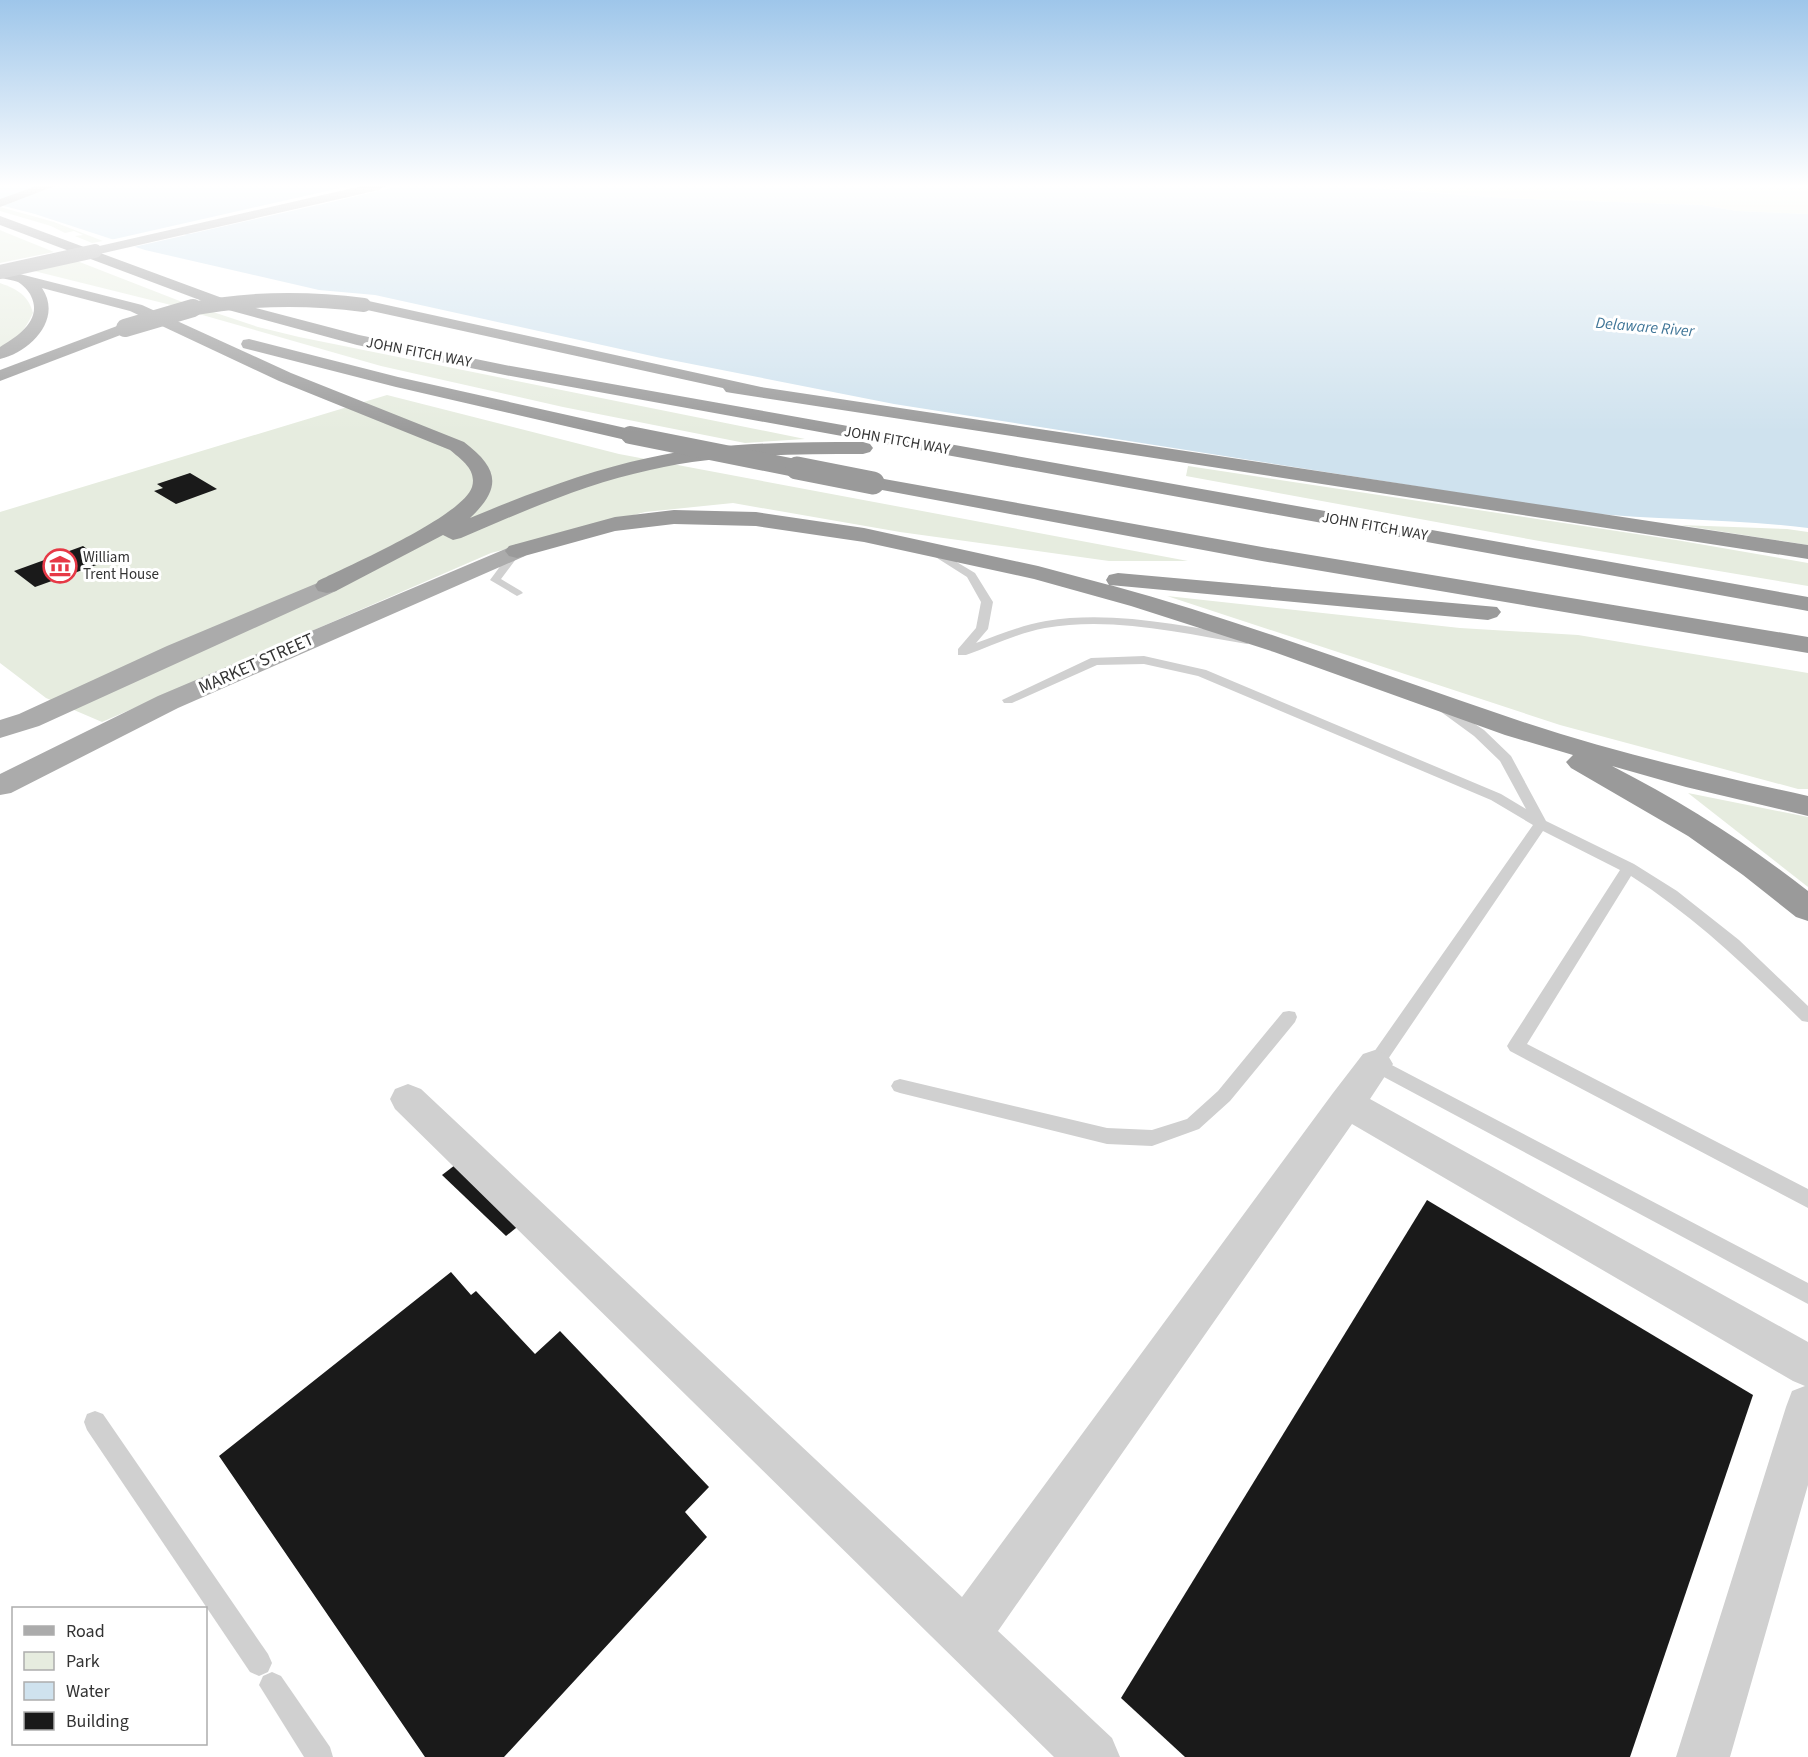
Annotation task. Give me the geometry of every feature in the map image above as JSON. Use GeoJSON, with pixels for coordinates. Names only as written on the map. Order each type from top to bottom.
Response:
{"type":"FeatureCollection","features":[{"type":"Feature","properties":{"kind":"highway","name":"JOHN FITCH WAY"},"geometry":{"type":"LineString","coordinates":[[128,268],[227,305],[312,329],[432,356],[1808,603]]}},
{"type":"Feature","properties":{"kind":"highway"},"geometry":{"type":"LineString","coordinates":[[0,273],[110,300],[251,344],[396,382],[630,435],[873,483],[1262,554],[1808,647]]}},
{"type":"Feature","properties":{"kind":"highway"},"geometry":{"type":"LineString","coordinates":[[0,354],[14,347],[31,333],[39,322],[42,303],[37,292],[23,278]]}},
{"type":"Feature","properties":{"kind":"highway"},"geometry":{"type":"LineString","coordinates":[[0,376],[125,328],[183,310],[252,299],[306,298],[364,305],[781,395]]}},
{"type":"Feature","properties":{"kind":"highway"},"geometry":{"type":"LineString","coordinates":[[227,305],[472,349],[1808,552]]}},
{"type":"Feature","properties":{"kind":"highway"},"geometry":{"type":"LineString","coordinates":[[147,312],[285,377],[457,446],[478,464],[484,474],[485,485],[479,499],[464,513],[450,523],[327,586]]}},
{"type":"Feature","properties":{"kind":"highway"},"geometry":{"type":"LineString","coordinates":[[327,586],[539,497],[616,473],[680,458],[778,449],[862,448],[1025,463]]}},
{"type":"Feature","properties":{"kind":"highway"},"geometry":{"type":"LineString","coordinates":[[517,551],[615,524],[696,516],[756,519],[864,535],[1038,573],[1140,601],[1283,646],[1515,729],[1686,778],[1808,806]]}},
{"type":"Feature","properties":{"kind":"highway"},"geometry":{"type":"LineString","coordinates":[[1754,543],[1808,556]]}},
{"type":"Feature","properties":{"kind":"highway"},"geometry":{"type":"LineString","coordinates":[[1038,573],[1470,610],[1808,647]]}},
{"type":"Feature","properties":{"kind":"highway"},"geometry":{"type":"LineString","coordinates":[[1515,729],[1608,776],[1673,813],[1724,845],[1808,909]]}},
{"type":"Feature","properties":{"kind":"main road"},"geometry":{"type":"LineString","coordinates":[[0,273],[21,268]]}},
{"type":"Feature","properties":{"kind":"main road","name":"MARKET STREET"},"geometry":{"type":"LineString","coordinates":[[4,778],[168,702],[517,551]]}},
{"type":"Feature","properties":{"kind":"main road"},"geometry":{"type":"LineString","coordinates":[[0,729],[29,720],[327,586]]}},
{"type":"Feature","properties":{"kind":"street"},"geometry":{"type":"LineString","coordinates":[[966,1634],[1375,1064]]}},
{"type":"Feature","properties":{"kind":"street"},"geometry":{"type":"LineString","coordinates":[[408,1099],[1093,1757]]}},
{"type":"Feature","properties":{"kind":"street"},"geometry":{"type":"LineString","coordinates":[[1346,1103],[1808,1366]]}},
{"type":"Feature","properties":{"kind":"street"},"geometry":{"type":"LineString","coordinates":[[1703,1757],[1808,1407]]}},
{"type":"Feature","properties":{"kind":"lane"},"geometry":{"type":"LineString","coordinates":[[928,548],[971,575],[987,602],[982,629],[962,652],[1046,625],[1076,622],[1102,622],[1198,632],[1283,646]]}},
{"type":"Feature","properties":{"kind":"lane"},"geometry":{"type":"LineString","coordinates":[[517,551],[495,580],[517,593]]}},
{"type":"Feature","properties":{"kind":"lane"},"geometry":{"type":"LineString","coordinates":[[1008,700],[1095,661],[1144,660],[1202,673],[1496,797],[1541,824],[1629,868],[1672,895],[1733,944],[1808,1016]]}},
{"type":"Feature","properties":{"kind":"lane"},"geometry":{"type":"LineString","coordinates":[[1421,695],[1479,733],[1506,759],[1541,824]]}},
{"type":"Feature","properties":{"kind":"lane"},"geometry":{"type":"LineString","coordinates":[[1541,824],[1375,1064],[1808,1294]]}},
{"type":"Feature","properties":{"kind":"lane"},"geometry":{"type":"LineString","coordinates":[[1629,868],[1516,1046],[1808,1199]]}},
{"type":"Feature","properties":{"kind":"lane"},"geometry":{"type":"LineString","coordinates":[[900,1086],[1107,1136],[1152,1138],[1193,1124],[1224,1096],[1289,1017]]}},
{"type":"Feature","properties":{"kind":"lane"},"geometry":{"type":"LineString","coordinates":[[95,1422],[320,1757]]}},
{"type":"Feature","properties":{"kind":"green space"},"geometry":{"type":"Polygon","coordinates":[[[47,268],[95,268],[190,305],[179,307],[34,271],[47,268]]]}},
{"type":"Feature","properties":{"kind":"green space"},"geometry":{"type":"Polygon","coordinates":[[[0,283],[21,294],[33,313],[20,334],[0,349],[0,283]]]}},
{"type":"Feature","properties":{"kind":"green space"},"geometry":{"type":"Polygon","coordinates":[[[207,310],[258,327],[299,337],[805,439],[745,443],[563,407],[381,366],[192,312],[207,310]]]}},
{"type":"Feature","properties":{"kind":"green space"},"geometry":{"type":"Polygon","coordinates":[[[387,395],[619,454],[1188,561],[1109,561],[900,532],[733,503],[645,512],[491,553],[102,722],[46,698],[0,663],[0,512],[387,395]]]}},
{"type":"Feature","properties":{"kind":"green space"},"geometry":{"type":"Polygon","coordinates":[[[1188,466],[1676,540],[1808,563],[1808,586],[1545,542],[1186,476],[1188,466]]]}},
{"type":"Feature","properties":{"kind":"green space"},"geometry":{"type":"Polygon","coordinates":[[[1680,525],[1787,529],[1808,532],[1808,545],[1680,525]]]}},
{"type":"Feature","properties":{"kind":"green space"},"geometry":{"type":"Polygon","coordinates":[[[1167,596],[1460,628],[1578,635],[1808,673],[1808,789],[1798,789],[1560,725],[1167,596]]]}},
{"type":"Feature","properties":{"kind":"green space"},"geometry":{"type":"Polygon","coordinates":[[[1688,793],[1808,817],[1808,887],[1688,793]]]}},
{"type":"Feature","properties":{"kind":"water","name":"Delaware River"},"geometry":{"type":"Polygon","coordinates":[[[223,268],[1808,268],[1808,528],[1587,513],[894,404],[661,358],[375,295],[319,290],[223,268]]]}},
{"type":"Feature","properties":{"kind":"building"},"geometry":{"type":"Polygon","coordinates":[[[190,473],[217,489],[176,504],[154,491],[163,488],[157,484],[190,473]]]}},
{"type":"Feature","properties":{"kind":"building","name":"William Trent House"},"geometry":{"type":"Polygon","coordinates":[[[83,546],[105,562],[35,587],[14,571],[83,546]]]}},
{"type":"Feature","properties":{"kind":"building"},"geometry":{"type":"Polygon","coordinates":[[[459,1162],[522,1223],[506,1236],[442,1175],[459,1162]]]}},
{"type":"Feature","properties":{"kind":"building"},"geometry":{"type":"Polygon","coordinates":[[[1427,1200],[1753,1395],[1630,1757],[1185,1757],[1121,1698],[1427,1200]]]}},
{"type":"Feature","properties":{"kind":"building"},"geometry":{"type":"Polygon","coordinates":[[[451,1272],[471,1295],[476,1291],[535,1354],[560,1331],[709,1487],[685,1512],[707,1537],[504,1757],[425,1757],[219,1456],[451,1272]]]}},
{"type":"Feature","properties":{"kind":"place","name":"William Trent House"},"geometry":{"type":"Point","coordinates":[60,566]}}]}
